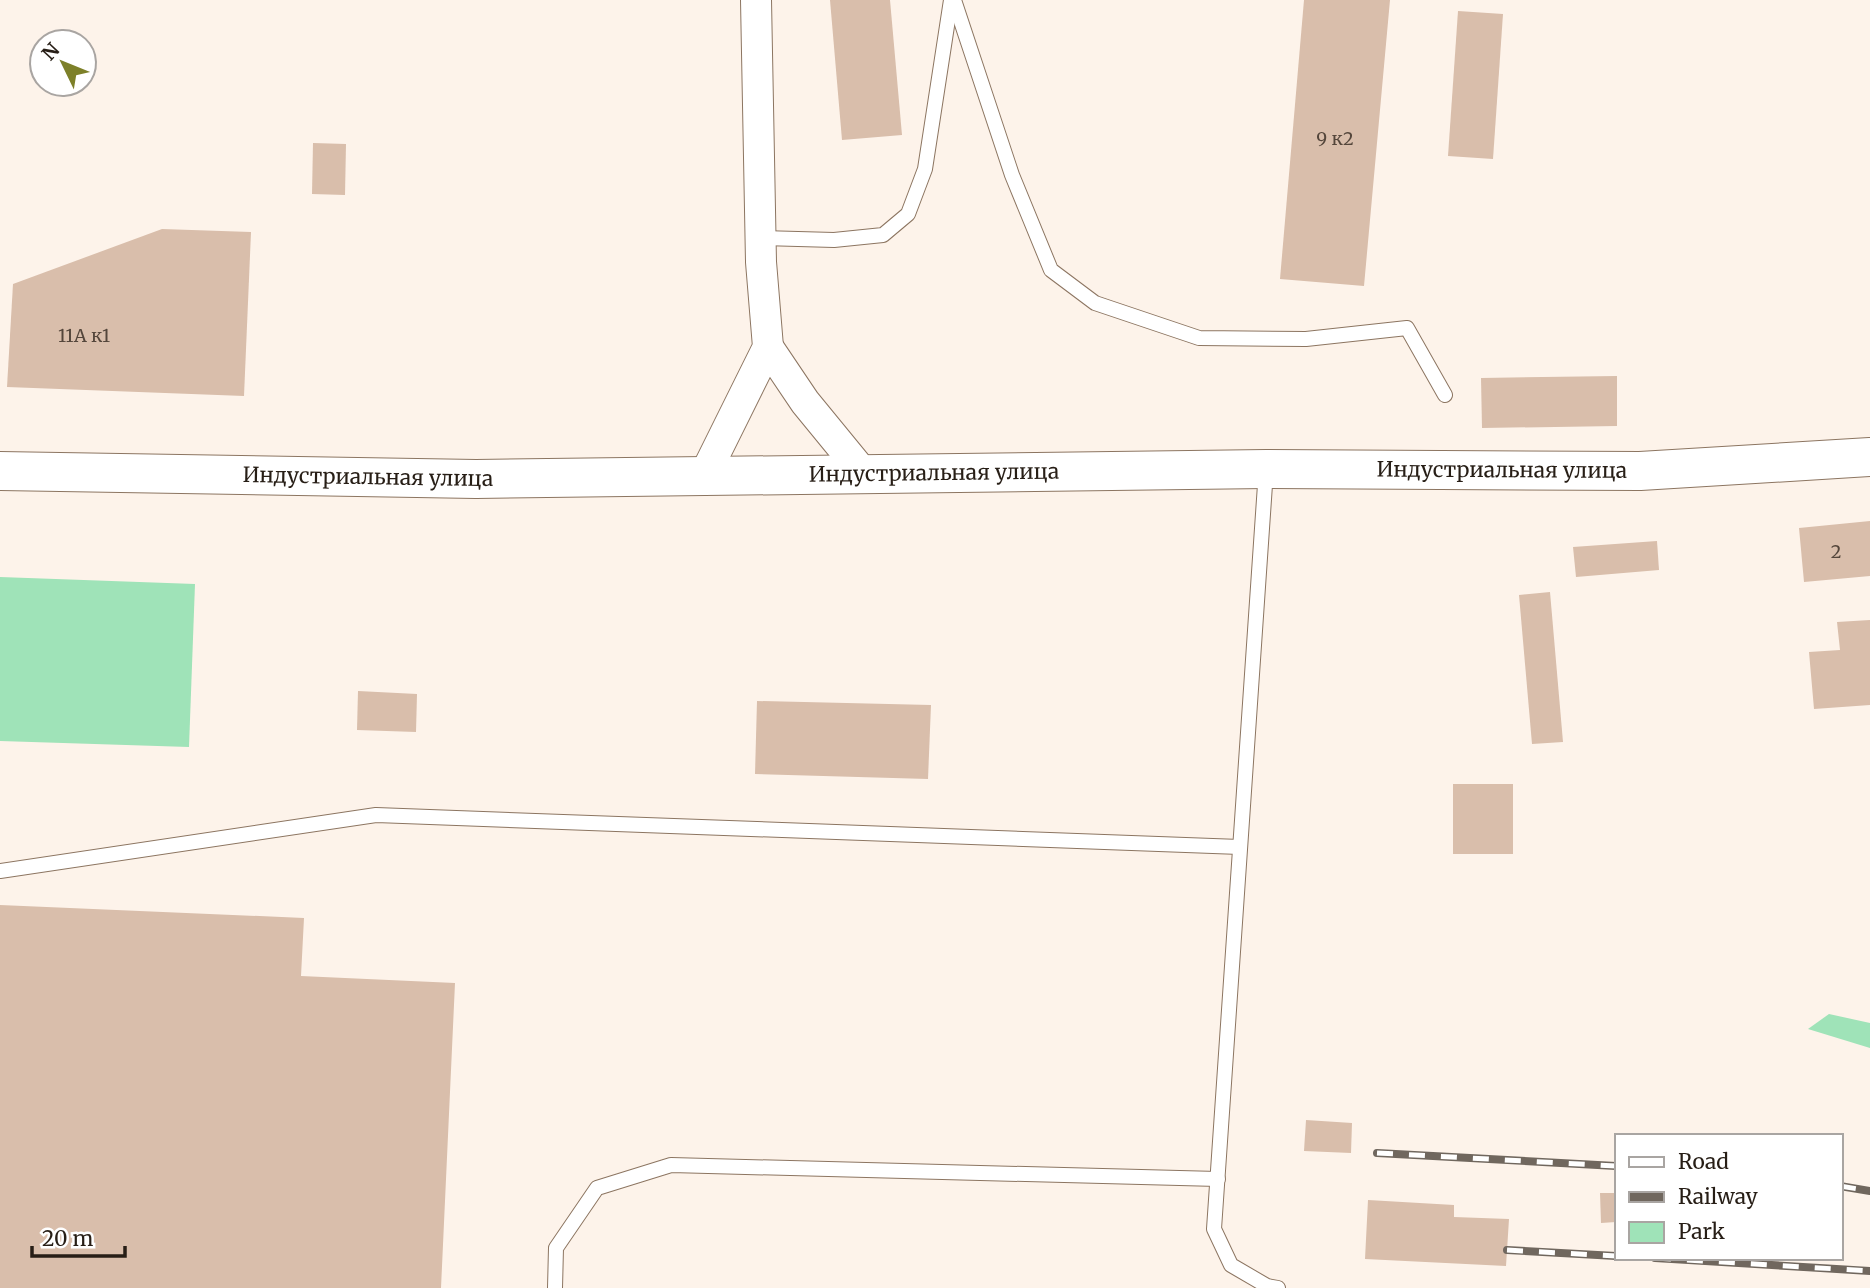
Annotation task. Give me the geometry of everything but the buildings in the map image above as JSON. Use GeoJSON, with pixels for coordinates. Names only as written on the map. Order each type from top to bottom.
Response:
{"type":"FeatureCollection","features":[{"type":"Feature","properties":{"kind":"street"},"geometry":{"type":"LineString","coordinates":[[756,0],[761,238],[768,347],[804,401],[864,474]]}},
{"type":"Feature","properties":{"kind":"street"},"geometry":{"type":"LineString","coordinates":[[704,475],[768,347]]}},
{"type":"Feature","properties":{"kind":"street","name":"Индустриальная улица"},"geometry":{"type":"LineString","coordinates":[[0,471],[476,479],[1266,469],[1640,471],[1870,457]]}},
{"type":"Feature","properties":{"kind":"lane"},"geometry":{"type":"LineString","coordinates":[[761,238],[834,240],[883,234],[908,214],[925,169],[953,0]]}},
{"type":"Feature","properties":{"kind":"lane"},"geometry":{"type":"LineString","coordinates":[[953,0],[1012,175],[1051,270],[1095,303],[1199,338],[1306,339],[1407,328],[1445,395]]}},
{"type":"Feature","properties":{"kind":"lane"},"geometry":{"type":"LineString","coordinates":[[1266,469],[1214,1229],[1231,1265],[1267,1286],[1278,1288]]}},
{"type":"Feature","properties":{"kind":"lane"},"geometry":{"type":"LineString","coordinates":[[0,871],[376,815],[1240,847]]}},
{"type":"Feature","properties":{"kind":"lane"},"geometry":{"type":"LineString","coordinates":[[555,1288],[556,1248],[597,1188],[671,1165],[1218,1179]]}},
{"type":"Feature","properties":{"kind":"green space"},"geometry":{"type":"Polygon","coordinates":[[[0,577],[195,584],[189,747],[0,741],[0,577]]]}},
{"type":"Feature","properties":{"kind":"green space"},"geometry":{"type":"Polygon","coordinates":[[[1829,1014],[1870,1023],[1870,1048],[1808,1029],[1829,1014]]]}},
{"type":"Feature","properties":{"kind":"railway"},"geometry":{"type":"LineString","coordinates":[[1377,1153],[1615,1166]]}},
{"type":"Feature","properties":{"kind":"railway"},"geometry":{"type":"LineString","coordinates":[[1842,1186],[1870,1191]]}},
{"type":"Feature","properties":{"kind":"railway"},"geometry":{"type":"LineString","coordinates":[[1507,1250],[1615,1256]]}},
{"type":"Feature","properties":{"kind":"railway"},"geometry":{"type":"LineString","coordinates":[[1688,1260],[1870,1271]]}}]}
